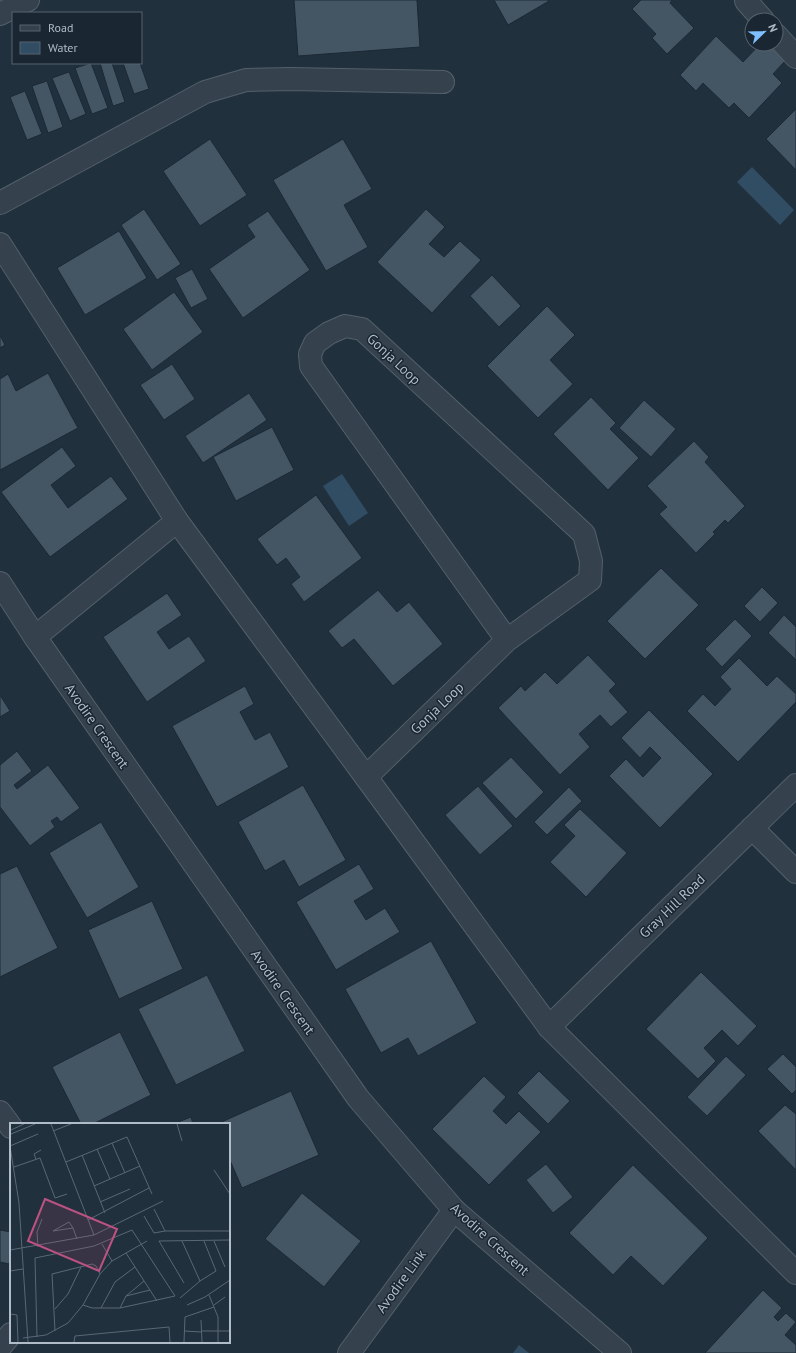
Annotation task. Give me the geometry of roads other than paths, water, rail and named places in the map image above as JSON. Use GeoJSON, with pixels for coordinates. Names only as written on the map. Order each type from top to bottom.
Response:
{"type":"FeatureCollection","features":[{"type":"Feature","properties":{"kind":"street"},"geometry":{"type":"LineString","coordinates":[[0,14],[28,0]]}},
{"type":"Feature","properties":{"kind":"street"},"geometry":{"type":"LineString","coordinates":[[746,1],[756,12]]}},
{"type":"Feature","properties":{"kind":"street"},"geometry":{"type":"LineString","coordinates":[[784,44],[796,57]]}},
{"type":"Feature","properties":{"kind":"street"},"geometry":{"type":"LineString","coordinates":[[0,203],[205,92],[246,80],[290,79],[443,82]]}},
{"type":"Feature","properties":{"kind":"street"},"geometry":{"type":"LineString","coordinates":[[0,244],[177,521],[549,1027],[796,1273]]}},
{"type":"Feature","properties":{"kind":"street","name":"Gonja Loop"},"geometry":{"type":"LineString","coordinates":[[366,777],[507,640],[590,580],[592,561],[584,534],[362,330],[345,326],[329,333],[316,343],[310,354],[311,366],[507,640]]}},
{"type":"Feature","properties":{"kind":"street"},"geometry":{"type":"LineString","coordinates":[[35,637],[177,521]]}},
{"type":"Feature","properties":{"kind":"street","name":"Avodire Crescent"},"geometry":{"type":"LineString","coordinates":[[0,583],[35,637],[358,1098],[454,1210],[620,1353]]}},
{"type":"Feature","properties":{"kind":"street","name":"Gray Hill Road"},"geometry":{"type":"LineString","coordinates":[[549,1027],[796,785]]}},
{"type":"Feature","properties":{"kind":"street"},"geometry":{"type":"LineString","coordinates":[[752,828],[796,872]]}},
{"type":"Feature","properties":{"kind":"street"},"geometry":{"type":"LineString","coordinates":[[0,1112],[10,1126]]}},
{"type":"Feature","properties":{"kind":"street","name":"Avodire Link"},"geometry":{"type":"LineString","coordinates":[[349,1353],[454,1210]]}},
{"type":"Feature","properties":{"kind":"street"},"geometry":{"type":"LineString","coordinates":[[0,1346],[10,1335]]}},
{"type":"Feature","properties":{"kind":"water"},"geometry":{"type":"Polygon","coordinates":[[[752,167],[794,210],[780,225],[737,182],[752,167]]]}},
{"type":"Feature","properties":{"kind":"water"},"geometry":{"type":"Polygon","coordinates":[[[342,474],[368,513],[349,526],[323,486],[342,474]]]}},
{"type":"Feature","properties":{"kind":"water"},"geometry":{"type":"Polygon","coordinates":[[[519,1345],[529,1353],[513,1353],[519,1345]]]}}]}
